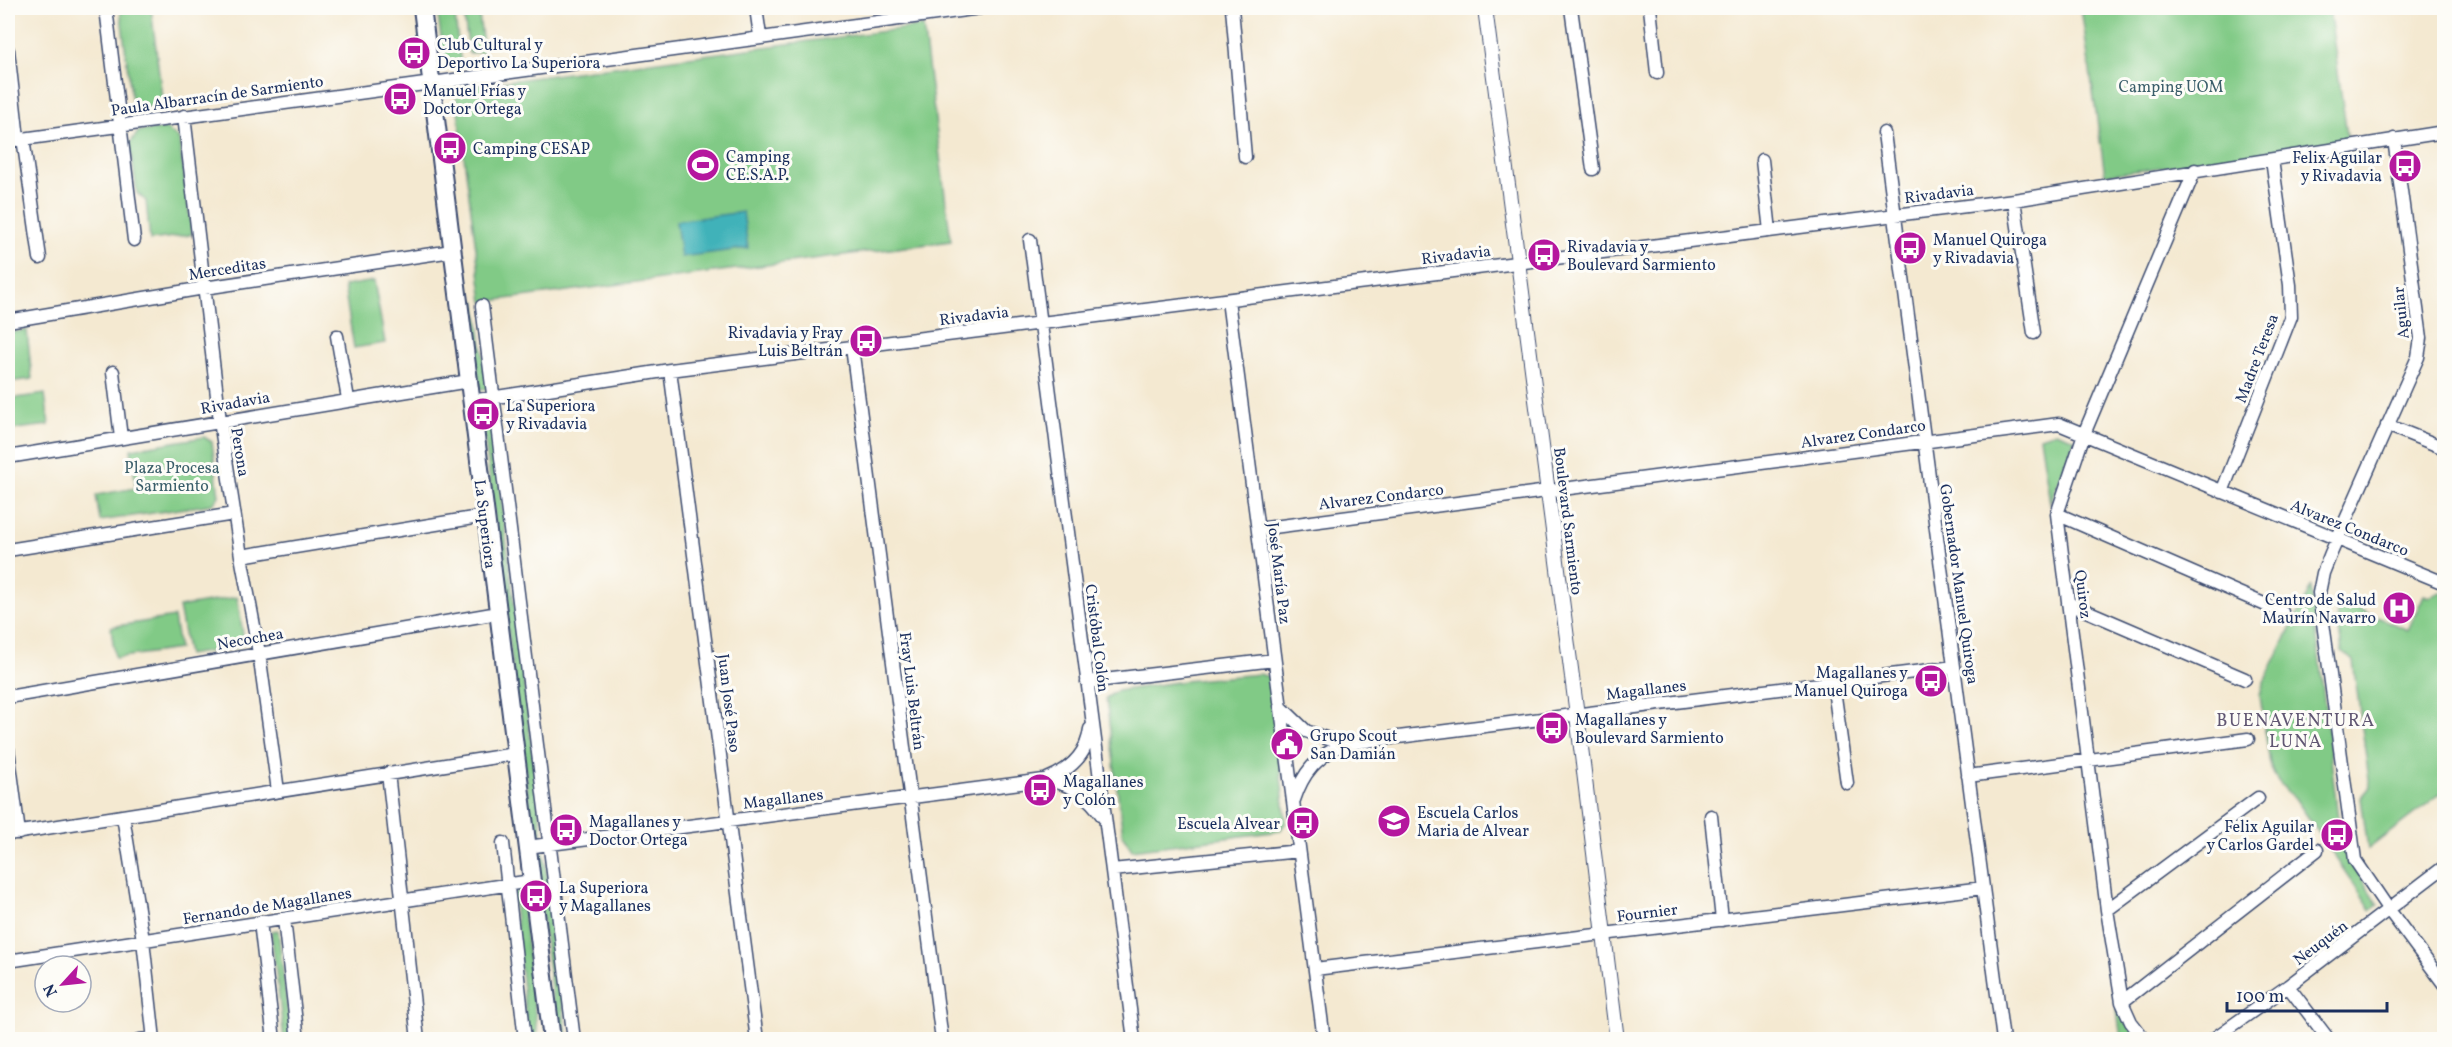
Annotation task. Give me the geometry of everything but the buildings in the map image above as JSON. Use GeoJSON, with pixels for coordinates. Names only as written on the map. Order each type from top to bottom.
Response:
{"type":"FeatureCollection","features":[{"type":"Feature","properties":{"kind":"main road","name":"La Superiora"},"geometry":{"type":"LineString","coordinates":[[422,8],[552,1040]]}},
{"type":"Feature","properties":{"kind":"street"},"geometry":{"type":"LineString","coordinates":[[106,8],[134,240]]}},
{"type":"Feature","properties":{"kind":"street"},"geometry":{"type":"LineString","coordinates":[[756,8],[760,36]]}},
{"type":"Feature","properties":{"kind":"street","name":"Paula Albarracín de Sarmiento"},"geometry":{"type":"LineString","coordinates":[[16,139],[760,36],[980,8]]}},
{"type":"Feature","properties":{"kind":"street"},"geometry":{"type":"LineString","coordinates":[[1232,8],[1245,157]]}},
{"type":"Feature","properties":{"kind":"street","name":"Boulevard Sarmiento"},"geometry":{"type":"LineString","coordinates":[[1485,8],[1617,1040]]}},
{"type":"Feature","properties":{"kind":"street"},"geometry":{"type":"LineString","coordinates":[[1571,8],[1593,169]]}},
{"type":"Feature","properties":{"kind":"street"},"geometry":{"type":"LineString","coordinates":[[1650,8],[1657,73]]}},
{"type":"Feature","properties":{"kind":"street"},"geometry":{"type":"LineString","coordinates":[[8,50],[16,139],[40,258]]}},
{"type":"Feature","properties":{"kind":"street","name":"Perona"},"geometry":{"type":"LineString","coordinates":[[184,116],[220,421],[259,653],[278,790]]}},
{"type":"Feature","properties":{"kind":"street","name":"Rivadavia"},"geometry":{"type":"LineString","coordinates":[[471,401],[670,370],[2014,200],[2445,132]]}},
{"type":"Feature","properties":{"kind":"street","name":"Gobernador Manuel Quiroga"},"geometry":{"type":"LineString","coordinates":[[1884,133],[2003,1040]]}},
{"type":"Feature","properties":{"kind":"street","name":"Aguilar"},"geometry":{"type":"LineString","coordinates":[[2389,910],[2355,860],[2319,593],[2323,573],[2418,357],[2421,338],[2394,139]]}},
{"type":"Feature","properties":{"kind":"street"},"geometry":{"type":"LineString","coordinates":[[1762,160],[1770,231]]}},
{"type":"Feature","properties":{"kind":"street","name":"Madre Teresa"},"geometry":{"type":"LineString","coordinates":[[2222,492],[2291,316],[2290,285],[2272,160]]}},
{"type":"Feature","properties":{"kind":"street","name":"Quiroz"},"geometry":{"type":"LineString","coordinates":[[2145,1040],[2131,1022],[2122,1002],[2107,910],[2057,514],[2084,434],[2195,170]]}},
{"type":"Feature","properties":{"kind":"street"},"geometry":{"type":"LineString","coordinates":[[2014,200],[2034,333]]}},
{"type":"Feature","properties":{"kind":"street","name":"Cristóbal Colón"},"geometry":{"type":"LineString","coordinates":[[1029,240],[1134,1040]]}},
{"type":"Feature","properties":{"kind":"street","name":"Merceditas"},"geometry":{"type":"LineString","coordinates":[[8,321],[204,288],[453,251]]}},
{"type":"Feature","properties":{"kind":"street","name":"José María Paz"},"geometry":{"type":"LineString","coordinates":[[1228,300],[1324,1040]]}},
{"type":"Feature","properties":{"kind":"street"},"geometry":{"type":"LineString","coordinates":[[482,306],[574,1040]]}},
{"type":"Feature","properties":{"kind":"street"},"geometry":{"type":"LineString","coordinates":[[337,336],[348,399]]}},
{"type":"Feature","properties":{"kind":"street","name":"Fray Luis Beltrán"},"geometry":{"type":"LineString","coordinates":[[852,347],[942,1040]]}},
{"type":"Feature","properties":{"kind":"street","name":"Juan José Paso"},"geometry":{"type":"LineString","coordinates":[[670,370],[757,1040]]}},
{"type":"Feature","properties":{"kind":"street"},"geometry":{"type":"LineString","coordinates":[[113,372],[121,438]]}},
{"type":"Feature","properties":{"kind":"street","name":"Rivadavia"},"geometry":{"type":"LineString","coordinates":[[8,457],[348,399],[469,381]]}},
{"type":"Feature","properties":{"kind":"street","name":"Alvarez Condarco"},"geometry":{"type":"LineString","coordinates":[[1257,529],[2059,424],[2445,583]]}},
{"type":"Feature","properties":{"kind":"street"},"geometry":{"type":"LineString","coordinates":[[2387,425],[2445,448]]}},
{"type":"Feature","properties":{"kind":"street"},"geometry":{"type":"LineString","coordinates":[[8,550],[234,514]]}},
{"type":"Feature","properties":{"kind":"street"},"geometry":{"type":"LineString","coordinates":[[2057,514],[2282,612]]}},
{"type":"Feature","properties":{"kind":"street"},"geometry":{"type":"LineString","coordinates":[[241,556],[485,516]]}},
{"type":"Feature","properties":{"kind":"street"},"geometry":{"type":"LineString","coordinates":[[2068,603],[2245,679]]}},
{"type":"Feature","properties":{"kind":"street","name":"Necochea"},"geometry":{"type":"LineString","coordinates":[[8,697],[498,614]]}},
{"type":"Feature","properties":{"kind":"street"},"geometry":{"type":"LineString","coordinates":[[1087,682],[1274,660]]}},
{"type":"Feature","properties":{"kind":"street","name":"Magallanes"},"geometry":{"type":"LineString","coordinates":[[1343,744],[1954,667]]}},
{"type":"Feature","properties":{"kind":"street"},"geometry":{"type":"LineString","coordinates":[[1833,682],[1847,783]]}},
{"type":"Feature","properties":{"kind":"street"},"geometry":{"type":"LineString","coordinates":[[1280,706],[1306,732],[1343,744]]}},
{"type":"Feature","properties":{"kind":"street","name":"Magallanes"},"geometry":{"type":"LineString","coordinates":[[1044,780],[1070,768],[1089,737],[1092,719]]}},
{"type":"Feature","properties":{"kind":"street"},"geometry":{"type":"LineString","coordinates":[[1968,776],[2248,739]]}},
{"type":"Feature","properties":{"kind":"street"},"geometry":{"type":"LineString","coordinates":[[1293,804],[1310,767],[1327,752],[1343,744]]}},
{"type":"Feature","properties":{"kind":"street"},"geometry":{"type":"LineString","coordinates":[[8,749],[13,834],[515,754]]}},
{"type":"Feature","properties":{"kind":"street"},"geometry":{"type":"LineString","coordinates":[[388,773],[418,1040]]}},
{"type":"Feature","properties":{"kind":"street","name":"Magallanes"},"geometry":{"type":"LineString","coordinates":[[527,847],[1044,780],[1061,782],[1078,790],[1091,799],[1106,821]]}},
{"type":"Feature","properties":{"kind":"street"},"geometry":{"type":"LineString","coordinates":[[2107,910],[2258,798]]}},
{"type":"Feature","properties":{"kind":"street"},"geometry":{"type":"LineString","coordinates":[[123,816],[154,1039],[140,1040]]}},
{"type":"Feature","properties":{"kind":"street"},"geometry":{"type":"LineString","coordinates":[[1711,816],[1722,920]]}},
{"type":"Feature","properties":{"kind":"street"},"geometry":{"type":"LineString","coordinates":[[503,843],[525,1040]]}},
{"type":"Feature","properties":{"kind":"street"},"geometry":{"type":"LineString","coordinates":[[1112,870],[1299,850]]}},
{"type":"Feature","properties":{"kind":"street"},"geometry":{"type":"LineString","coordinates":[[2122,1002],[2317,850]]}},
{"type":"Feature","properties":{"kind":"street","name":"Neuquén"},"geometry":{"type":"LineString","coordinates":[[2212,1040],[2288,986],[2445,867]]}},
{"type":"Feature","properties":{"kind":"street","name":"Fernando de Magallanes"},"geometry":{"type":"LineString","coordinates":[[8,961],[531,880]]}},
{"type":"Feature","properties":{"kind":"street","name":"Fournier"},"geometry":{"type":"LineString","coordinates":[[1315,969],[1983,888]]}},
{"type":"Feature","properties":{"kind":"street"},"geometry":{"type":"LineString","coordinates":[[2389,910],[2445,984]]}},
{"type":"Feature","properties":{"kind":"street"},"geometry":{"type":"LineString","coordinates":[[284,919],[298,1040]]}},
{"type":"Feature","properties":{"kind":"street"},"geometry":{"type":"LineString","coordinates":[[260,922],[274,1040]]}},
{"type":"Feature","properties":{"kind":"street"},"geometry":{"type":"LineString","coordinates":[[2288,986],[2329,1040]]}},
{"type":"Feature","properties":{"kind":"green space"},"geometry":{"type":"Polygon","coordinates":[[[120,8],[151,8],[163,105],[133,109],[120,8]]]}},
{"type":"Feature","properties":{"kind":"green space"},"geometry":{"type":"Polygon","coordinates":[[[437,8],[454,8],[461,66],[445,68],[437,8]]]}},
{"type":"Feature","properties":{"kind":"green space"},"geometry":{"type":"Polygon","coordinates":[[[463,8],[478,8],[484,52],[469,53],[463,8]]]}},
{"type":"Feature","properties":{"kind":"green space","name":"Camping UOM"},"geometry":{"type":"Polygon","coordinates":[[[2081,8],[2329,8],[2348,142],[2105,175],[2081,8]]]}},
{"type":"Feature","properties":{"kind":"green space","name":"Camping CE.S.A.P."},"geometry":{"type":"Polygon","coordinates":[[[923,26],[951,241],[483,302],[455,88],[923,26]]]}},
{"type":"Feature","properties":{"kind":"green space"},"geometry":{"type":"Polygon","coordinates":[[[166,129],[179,139],[192,233],[150,240],[146,201],[137,193],[130,143],[139,131],[166,129]]]}},
{"type":"Feature","properties":{"kind":"green space"},"geometry":{"type":"Polygon","coordinates":[[[374,281],[385,343],[354,348],[344,286],[374,281]]]}},
{"type":"Feature","properties":{"kind":"green space"},"geometry":{"type":"Polygon","coordinates":[[[469,301],[476,301],[488,389],[480,389],[469,301]]]}},
{"type":"Feature","properties":{"kind":"green space"},"geometry":{"type":"Polygon","coordinates":[[[27,330],[32,379],[8,382],[8,333],[27,330]]]}},
{"type":"Feature","properties":{"kind":"green space"},"geometry":{"type":"Polygon","coordinates":[[[45,394],[49,425],[8,430],[8,399],[45,394]]]}},
{"type":"Feature","properties":{"kind":"green space"},"geometry":{"type":"Polygon","coordinates":[[[490,406],[542,833],[533,837],[481,407],[490,406]]]}},
{"type":"Feature","properties":{"kind":"green space"},"geometry":{"type":"Polygon","coordinates":[[[2055,432],[2075,439],[2050,503],[2040,437],[2055,432]]]}},
{"type":"Feature","properties":{"kind":"green space","name":"Plaza Procesa Sarmiento"},"geometry":{"type":"Polygon","coordinates":[[[204,437],[212,442],[219,496],[213,504],[100,521],[96,495],[136,488],[131,449],[204,437]]]}},
{"type":"Feature","properties":{"kind":"green space"},"geometry":{"type":"Polygon","coordinates":[[[2311,587],[2339,827],[2344,850],[2378,905],[2371,910],[2295,798],[2276,778],[2270,764],[2260,696],[2263,684],[2311,587]]]}},
{"type":"Feature","properties":{"kind":"green space"},"geometry":{"type":"Polygon","coordinates":[[[2440,592],[2444,594],[2444,791],[2368,849],[2361,798],[2370,787],[2353,661],[2342,651],[2335,599],[2408,630],[2424,595],[2429,597],[2440,592]]]}},
{"type":"Feature","properties":{"kind":"green space"},"geometry":{"type":"Polygon","coordinates":[[[237,597],[244,640],[239,647],[188,655],[179,607],[237,597]]]}},
{"type":"Feature","properties":{"kind":"green space"},"geometry":{"type":"Polygon","coordinates":[[[174,617],[179,649],[115,658],[111,627],[174,617]]]}},
{"type":"Feature","properties":{"kind":"green space"},"geometry":{"type":"Polygon","coordinates":[[[1259,674],[1270,677],[1286,822],[1280,831],[1132,850],[1123,836],[1106,698],[1117,691],[1184,681],[1259,674]]]}},
{"type":"Feature","properties":{"kind":"green space"},"geometry":{"type":"Polygon","coordinates":[[[544,852],[567,1039],[557,1039],[535,855],[544,852]]]}},
{"type":"Feature","properties":{"kind":"green space"},"geometry":{"type":"Polygon","coordinates":[[[513,892],[521,892],[538,1039],[528,1039],[513,892]]]}},
{"type":"Feature","properties":{"kind":"green space"},"geometry":{"type":"Polygon","coordinates":[[[278,930],[291,1039],[284,1039],[271,931],[278,930]]]}},
{"type":"Feature","properties":{"kind":"green space"},"geometry":{"type":"Polygon","coordinates":[[[2117,1010],[2139,1039],[2121,1039],[2117,1010]]]}},
{"type":"Feature","properties":{"kind":"water"},"geometry":{"type":"Polygon","coordinates":[[[743,212],[748,248],[681,257],[676,221],[743,212]]]}},
{"type":"Feature","properties":{"kind":"place","name":"Club Cultural y Deportivo La Superiora"},"geometry":{"type":"Point","coordinates":[414,53]}},
{"type":"Feature","properties":{"kind":"place","name":"Manuel Frías y Doctor Ortega"},"geometry":{"type":"Point","coordinates":[400,99]}},
{"type":"Feature","properties":{"kind":"place","name":"Camping CESAP"},"geometry":{"type":"Point","coordinates":[450,148]}},
{"type":"Feature","properties":{"kind":"place","name":"Camping CE.S.A.P."},"geometry":{"type":"Point","coordinates":[703,165]}},
{"type":"Feature","properties":{"kind":"place","name":"Felix Aguilar y Rivadavia"},"geometry":{"type":"Point","coordinates":[2405,166]}},
{"type":"Feature","properties":{"kind":"place","name":"Manuel Quiroga y Rivadavia"},"geometry":{"type":"Point","coordinates":[1910,248]}},
{"type":"Feature","properties":{"kind":"place","name":"Rivadavia y Boulevard Sarmiento"},"geometry":{"type":"Point","coordinates":[1544,255]}},
{"type":"Feature","properties":{"kind":"place","name":"Rivadavia y Fray Luis Beltrán"},"geometry":{"type":"Point","coordinates":[866,341]}},
{"type":"Feature","properties":{"kind":"place","name":"La Superiora y Rivadavia"},"geometry":{"type":"Point","coordinates":[483,414]}},
{"type":"Feature","properties":{"kind":"place","name":"Centro de Salud Maurín Navarro"},"geometry":{"type":"Point","coordinates":[2399,608]}},
{"type":"Feature","properties":{"kind":"place","name":"Magallanes y Manuel Quiroga"},"geometry":{"type":"Point","coordinates":[1931,681]}},
{"type":"Feature","properties":{"kind":"place","name":"Magallanes y Boulevard Sarmiento"},"geometry":{"type":"Point","coordinates":[1552,728]}},
{"type":"Feature","properties":{"kind":"place","name":"Grupo Scout San Damián"},"geometry":{"type":"Point","coordinates":[1287,744]}},
{"type":"Feature","properties":{"kind":"place","name":"Magallanes y Colón"},"geometry":{"type":"Point","coordinates":[1040,790]}},
{"type":"Feature","properties":{"kind":"place","name":"Escuela Carlos Maria de Alvear"},"geometry":{"type":"Point","coordinates":[1394,821]}},
{"type":"Feature","properties":{"kind":"place","name":"Escuela Alvear"},"geometry":{"type":"Point","coordinates":[1303,823]}},
{"type":"Feature","properties":{"kind":"place","name":"Magallanes y Doctor Ortega"},"geometry":{"type":"Point","coordinates":[566,830]}},
{"type":"Feature","properties":{"kind":"place","name":"Felix Aguilar y Carlos Gardel"},"geometry":{"type":"Point","coordinates":[2337,835]}},
{"type":"Feature","properties":{"kind":"place","name":"La Superiora y Magallanes"},"geometry":{"type":"Point","coordinates":[536,896]}},
{"type":"Feature","properties":{"kind":"district","name":"BUENAVENTURA LUNA"},"geometry":{"type":"Point","coordinates":[2296,730]}}]}
